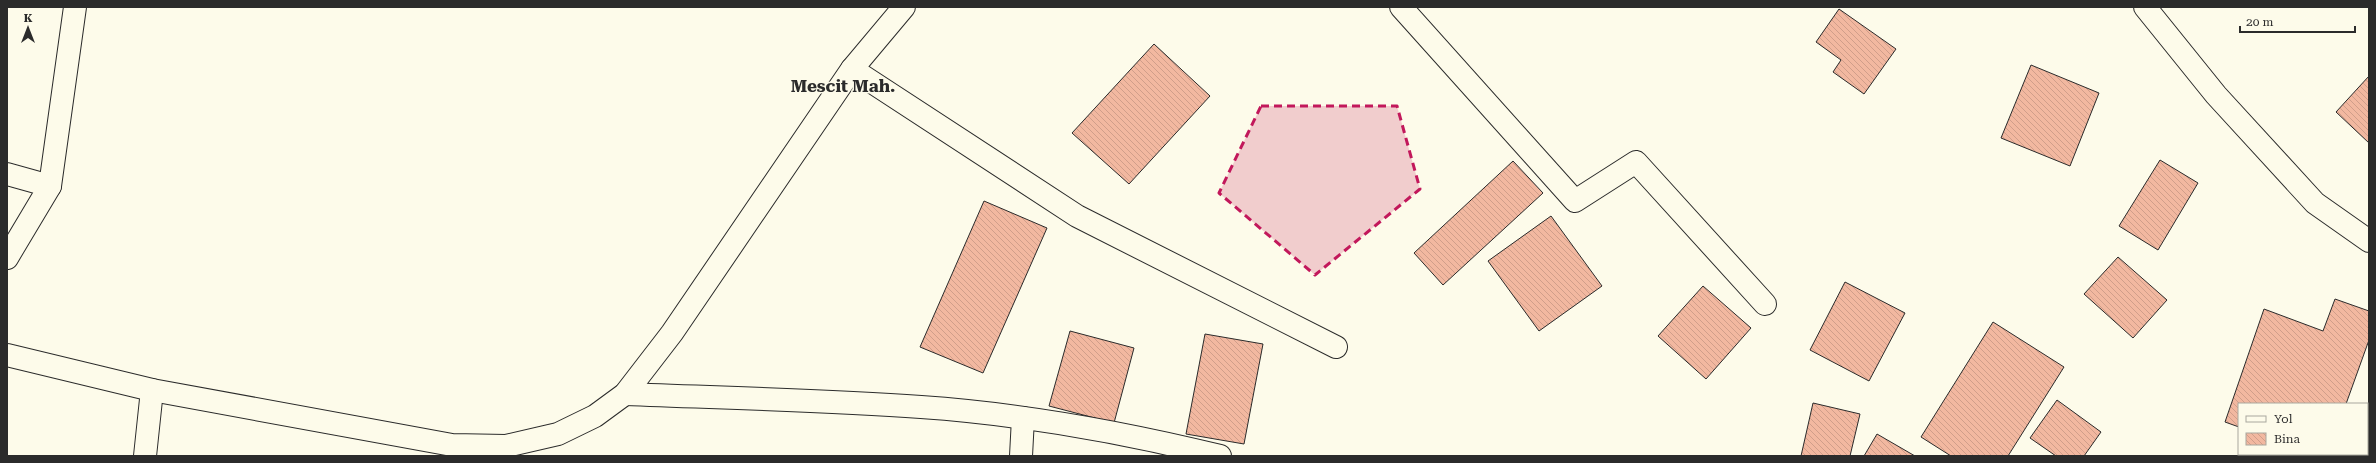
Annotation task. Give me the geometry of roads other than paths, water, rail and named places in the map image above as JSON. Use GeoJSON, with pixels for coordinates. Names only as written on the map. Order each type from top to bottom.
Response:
{"type":"FeatureCollection","features":[{"type":"Feature","properties":{"kind":"street"},"geometry":{"type":"LineString","coordinates":[[7,258],[50,186],[75,7]]}},
{"type":"Feature","properties":{"kind":"street"},"geometry":{"type":"LineString","coordinates":[[7,355],[152,390],[452,445],[506,446],[558,434],[595,416],[625,394],[672,332],[852,69],[904,7]]}},
{"type":"Feature","properties":{"kind":"street"},"geometry":{"type":"LineString","coordinates":[[1400,7],[1575,201],[1636,162],[1764,304]]}},
{"type":"Feature","properties":{"kind":"street"},"geometry":{"type":"LineString","coordinates":[[2145,7],[2216,95],[2315,203],[2369,241]]}},
{"type":"Feature","properties":{"kind":"street"},"geometry":{"type":"LineString","coordinates":[[852,69],[1077,216],[1336,347]]}},
{"type":"Feature","properties":{"kind":"street"},"geometry":{"type":"LineString","coordinates":[[7,174],[50,186]]}},
{"type":"Feature","properties":{"kind":"street"},"geometry":{"type":"LineString","coordinates":[[145,456],[152,390]]}},
{"type":"Feature","properties":{"kind":"street"},"geometry":{"type":"LineString","coordinates":[[625,394],[922,407],[1023,418],[1141,437],[1220,456]]}},
{"type":"Feature","properties":{"kind":"street"},"geometry":{"type":"LineString","coordinates":[[1021,456],[1023,418]]}},
{"type":"Feature","properties":{"kind":"district","name":"Mescit Mah."},"geometry":{"type":"Point","coordinates":[843,86]}}]}
